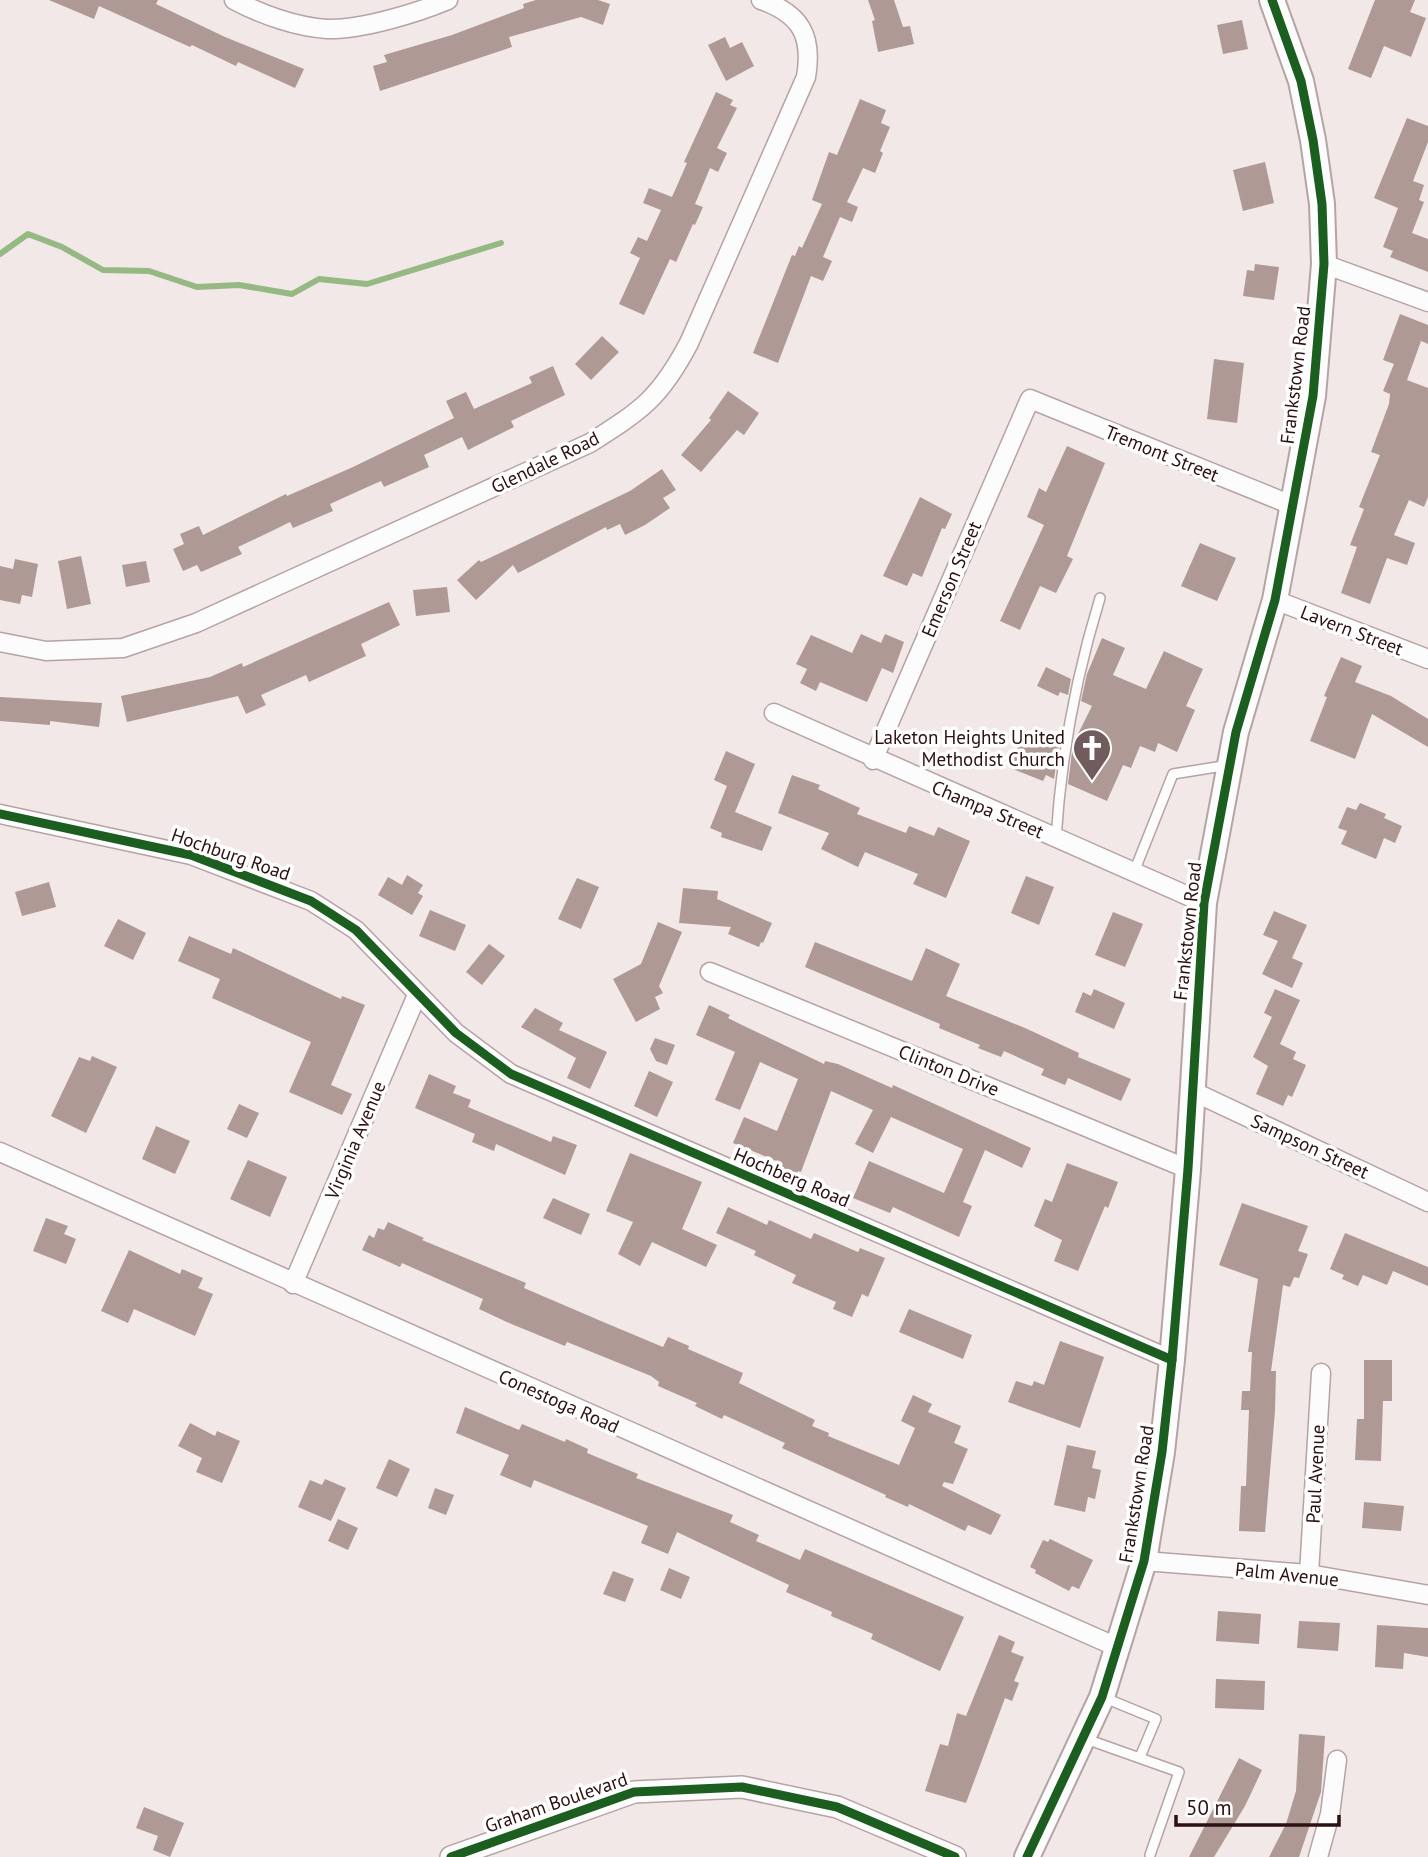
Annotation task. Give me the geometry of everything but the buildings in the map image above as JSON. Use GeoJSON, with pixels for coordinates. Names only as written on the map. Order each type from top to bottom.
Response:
{"type":"FeatureCollection","features":[{"type":"Feature","properties":{"kind":"main road","name":"Frankstown Road"},"geometry":{"type":"LineString","coordinates":[[1027,1857],[1102,1697],[1144,1561],[1162,1452],[1172,1360],[1188,1169],[1204,903],[1229,765],[1275,600],[1313,396],[1325,264],[1314,139],[1301,81],[1272,0]]}},
{"type":"Feature","properties":{"kind":"street"},"geometry":{"type":"LineString","coordinates":[[234,0],[279,19],[328,29],[412,16],[448,0]]}},
{"type":"Feature","properties":{"kind":"street","name":"Glendale Road"},"geometry":{"type":"LineString","coordinates":[[0,642],[46,651],[124,648],[197,623],[590,443],[639,411],[669,380],[689,342],[806,77],[810,53],[807,37],[794,19],[761,0]]}},
{"type":"Feature","properties":{"kind":"street"},"geometry":{"type":"LineString","coordinates":[[1325,264],[1428,302]]}},
{"type":"Feature","properties":{"kind":"street","name":"Tremont Street"},"geometry":{"type":"LineString","coordinates":[[1030,399],[1294,506]]}},
{"type":"Feature","properties":{"kind":"street","name":"Emerson Street"},"geometry":{"type":"LineString","coordinates":[[873,760],[1030,399]]}},
{"type":"Feature","properties":{"kind":"street","name":"Lavern Street"},"geometry":{"type":"LineString","coordinates":[[1275,600],[1428,659]]}},
{"type":"Feature","properties":{"kind":"street","name":"Champa Street"},"geometry":{"type":"LineString","coordinates":[[774,713],[873,760],[1204,903]]}},
{"type":"Feature","properties":{"kind":"street","name":"Hochburg Road"},"geometry":{"type":"LineString","coordinates":[[0,814],[191,855],[311,901],[355,930],[417,995]]}},
{"type":"Feature","properties":{"kind":"street","name":"Clinton Drive"},"geometry":{"type":"LineString","coordinates":[[710,972],[1188,1169]]}},
{"type":"Feature","properties":{"kind":"street","name":"Virginia Avenue"},"geometry":{"type":"LineString","coordinates":[[293,1284],[417,995]]}},
{"type":"Feature","properties":{"kind":"street","name":"Hochberg Road"},"geometry":{"type":"LineString","coordinates":[[417,995],[456,1033],[511,1074],[1172,1360]]}},
{"type":"Feature","properties":{"kind":"street","name":"Sampson Street"},"geometry":{"type":"LineString","coordinates":[[1192,1091],[1428,1202]]}},
{"type":"Feature","properties":{"kind":"street","name":"Conestoga Road"},"geometry":{"type":"LineString","coordinates":[[0,1152],[1119,1648]]}},
{"type":"Feature","properties":{"kind":"street","name":"Paul Avenue"},"geometry":{"type":"LineString","coordinates":[[1309,1574],[1321,1373]]}},
{"type":"Feature","properties":{"kind":"street","name":"Palm Avenue"},"geometry":{"type":"LineString","coordinates":[[1144,1561],[1309,1574],[1428,1595]]}},
{"type":"Feature","properties":{"kind":"street"},"geometry":{"type":"LineString","coordinates":[[1318,1857],[1330,1814],[1337,1759]]}},
{"type":"Feature","properties":{"kind":"street","name":"Graham Boulevard"},"geometry":{"type":"LineString","coordinates":[[451,1857],[634,1792],[742,1787],[838,1807],[956,1857]]}},
{"type":"Feature","properties":{"kind":"lane"},"geometry":{"type":"LineString","coordinates":[[1056,839],[1059,790],[1083,653],[1100,598]]}},
{"type":"Feature","properties":{"kind":"lane"},"geometry":{"type":"LineString","coordinates":[[1134,872],[1173,774],[1229,765]]}},
{"type":"Feature","properties":{"kind":"lane"},"geometry":{"type":"LineString","coordinates":[[1102,1697],[1156,1719],[1140,1757]]}},
{"type":"Feature","properties":{"kind":"lane"},"geometry":{"type":"LineString","coordinates":[[1084,1738],[1179,1772],[1150,1855]]}},
{"type":"Feature","properties":{"kind":"waterway"},"geometry":{"type":"LineString","coordinates":[[0,254],[28,234],[62,247],[103,270],[149,271],[197,287],[239,285],[292,294],[319,279],[367,284],[501,243]]}},
{"type":"Feature","properties":{"kind":"cycle path"},"geometry":{"type":"LineString","coordinates":[[1027,1857],[1102,1697],[1144,1561],[1162,1452],[1172,1360],[1188,1169],[1204,903],[1236,732],[1275,600],[1313,396],[1324,264],[1322,204],[1301,81],[1272,0]]}},
{"type":"Feature","properties":{"kind":"cycle path"},"geometry":{"type":"LineString","coordinates":[[0,814],[191,855],[311,901],[356,930],[456,1033],[511,1074],[1172,1360]]}},
{"type":"Feature","properties":{"kind":"cycle path"},"geometry":{"type":"LineString","coordinates":[[451,1857],[634,1792],[742,1787],[837,1807],[955,1857]]}},
{"type":"Feature","properties":{"kind":"place","name":"Laketon Heights United Methodist Church"},"geometry":{"type":"Point","coordinates":[1092,782]}}]}
